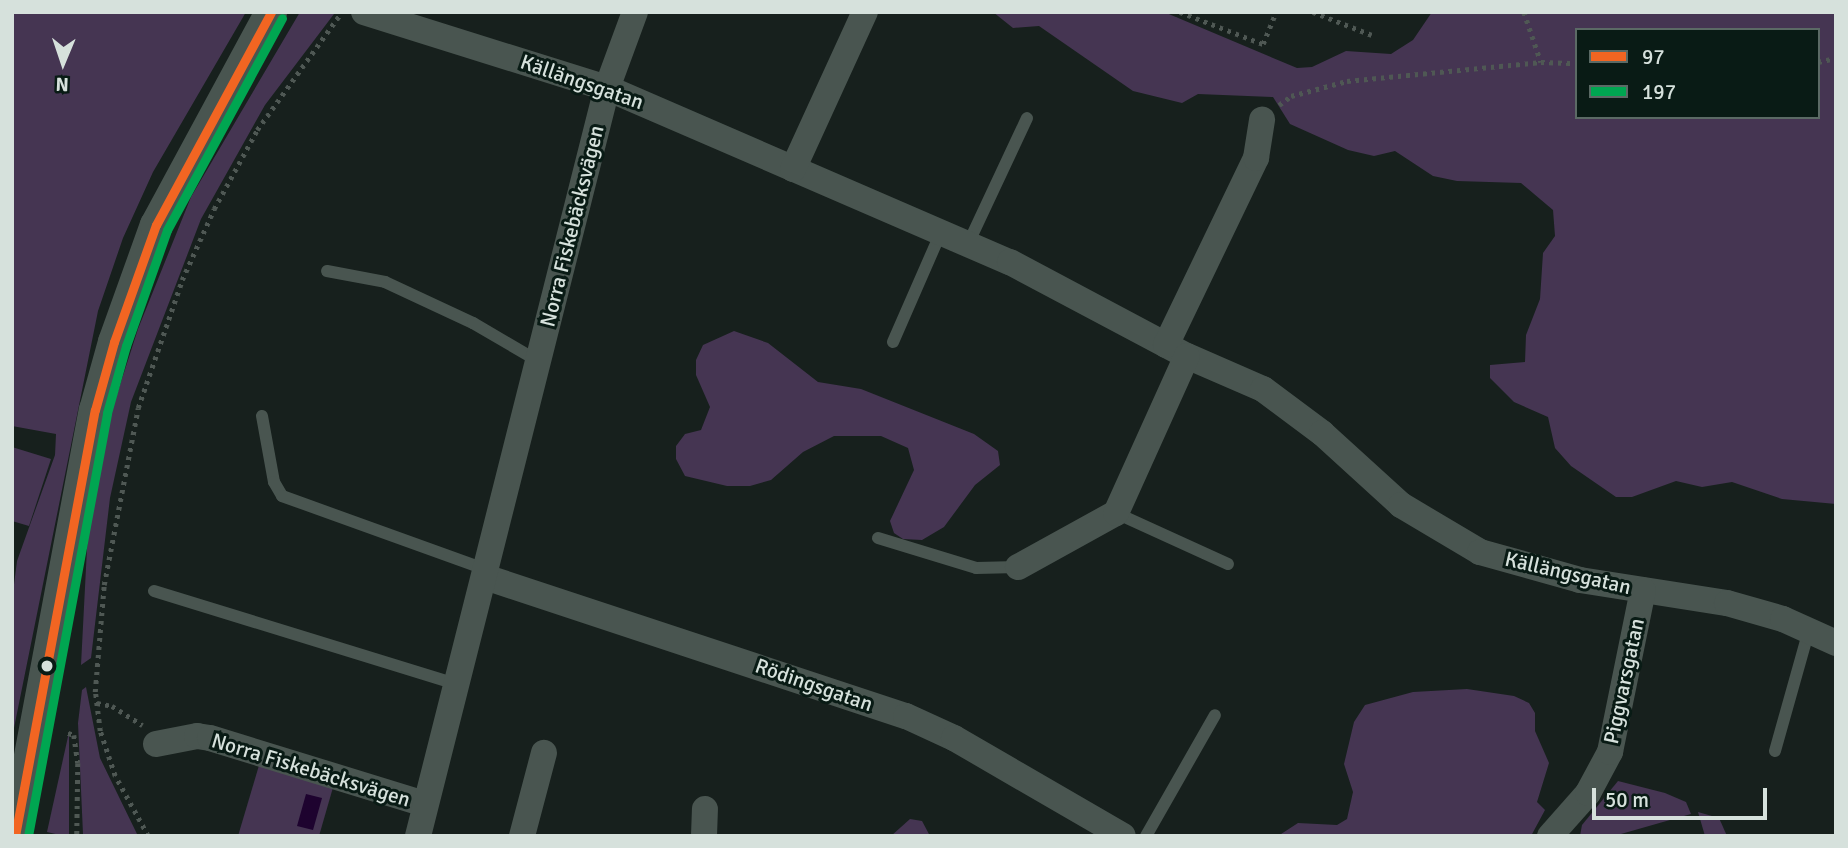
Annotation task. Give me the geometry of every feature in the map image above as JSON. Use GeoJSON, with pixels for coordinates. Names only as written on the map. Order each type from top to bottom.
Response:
{"type":"FeatureCollection","features":[{"type":"Feature","properties":{"kind":"street"},"geometry":{"type":"LineString","coordinates":[[15,836],[95,410],[118,329],[156,225],[271,12]]}},
{"type":"Feature","properties":{"kind":"street","name":"Källängsgatan"},"geometry":{"type":"LineString","coordinates":[[364,12],[607,88],[968,244],[1281,401],[1401,505],[1463,544],[1530,569],[1727,603],[1809,630],[1836,643]]}},
{"type":"Feature","properties":{"kind":"street","name":"Norra Fiskebäcksvägen"},"geometry":{"type":"LineString","coordinates":[[418,836],[607,88],[635,12]]}},
{"type":"Feature","properties":{"kind":"street"},"geometry":{"type":"LineString","coordinates":[[793,169],[865,12]]}},
{"type":"Feature","properties":{"kind":"street"},"geometry":{"type":"LineString","coordinates":[[1018,567],[1116,513],[1177,350],[1256,158],[1262,119]]}},
{"type":"Feature","properties":{"kind":"street","name":"Rödingsgatan"},"geometry":{"type":"LineString","coordinates":[[486,573],[906,716],[954,738],[1124,836]]}},
{"type":"Feature","properties":{"kind":"street","name":"Piggvarsgatan"},"geometry":{"type":"LineString","coordinates":[[1550,836],[1587,793],[1610,752],[1643,590]]}},
{"type":"Feature","properties":{"kind":"street","name":"Norra Fiskebäcksvägen"},"geometry":{"type":"LineString","coordinates":[[156,744],[197,736],[210,738],[425,804]]}},
{"type":"Feature","properties":{"kind":"street"},"geometry":{"type":"LineString","coordinates":[[522,836],[544,753]]}},
{"type":"Feature","properties":{"kind":"street"},"geometry":{"type":"LineString","coordinates":[[704,836],[705,809]]}},
{"type":"Feature","properties":{"kind":"lane"},"geometry":{"type":"LineString","coordinates":[[968,244],[1027,118]]}},
{"type":"Feature","properties":{"kind":"lane"},"geometry":{"type":"LineString","coordinates":[[893,342],[941,232]]}},
{"type":"Feature","properties":{"kind":"lane","name":"Norra Fiskebäcksvägen"},"geometry":{"type":"LineString","coordinates":[[327,271],[385,282],[473,324],[538,361]]}},
{"type":"Feature","properties":{"kind":"lane"},"geometry":{"type":"LineString","coordinates":[[262,416],[274,482],[282,496],[486,573]]}},
{"type":"Feature","properties":{"kind":"lane"},"geometry":{"type":"LineString","coordinates":[[1116,513],[1228,564]]}},
{"type":"Feature","properties":{"kind":"lane"},"geometry":{"type":"LineString","coordinates":[[878,538],[976,568],[1018,567]]}},
{"type":"Feature","properties":{"kind":"lane"},"geometry":{"type":"LineString","coordinates":[[154,591],[456,684]]}},
{"type":"Feature","properties":{"kind":"lane"},"geometry":{"type":"LineString","coordinates":[[1775,751],[1809,630]]}},
{"type":"Feature","properties":{"kind":"lane"},"geometry":{"type":"LineString","coordinates":[[1146,836],[1215,715]]}},
{"type":"Feature","properties":{"kind":"path"},"geometry":{"type":"LineString","coordinates":[[148,836],[115,776],[97,703],[104,584],[138,408],[154,354],[214,209],[257,130],[341,12]]}},
{"type":"Feature","properties":{"kind":"path"},"geometry":{"type":"LineString","coordinates":[[1180,12],[1263,44],[1276,12]]}},
{"type":"Feature","properties":{"kind":"path"},"geometry":{"type":"LineString","coordinates":[[1313,12],[1372,35]]}},
{"type":"Feature","properties":{"kind":"path"},"geometry":{"type":"LineString","coordinates":[[1524,12],[1541,62]]}},
{"type":"Feature","properties":{"kind":"path"},"geometry":{"type":"LineString","coordinates":[[1262,119],[1291,96],[1347,81],[1541,62],[1575,63]]}},
{"type":"Feature","properties":{"kind":"path"},"geometry":{"type":"LineString","coordinates":[[97,703],[139,721],[156,744]]}},
{"type":"Feature","properties":{"kind":"path"},"geometry":{"type":"LineString","coordinates":[[68,733],[74,735],[78,763],[77,836]]}},
{"type":"Feature","properties":{"kind":"shaded area"},"geometry":{"type":"Polygon","coordinates":[[[12,12],[246,12],[153,172],[123,238],[98,311],[12,738],[12,600],[17,561],[55,455],[56,434],[12,426],[12,12]]]}},
{"type":"Feature","properties":{"kind":"shaded area"},"geometry":{"type":"Polygon","coordinates":[[[300,12],[334,14],[265,105],[201,219],[131,402],[110,498],[91,658],[81,665],[88,529],[112,410],[138,329],[191,197],[300,12]]]}},
{"type":"Feature","properties":{"kind":"shaded area"},"geometry":{"type":"Polygon","coordinates":[[[993,12],[1164,12],[1297,68],[1312,67],[1346,51],[1391,54],[1413,40],[1432,12],[1836,12],[1836,504],[1782,499],[1732,482],[1702,487],[1676,481],[1632,497],[1616,497],[1571,466],[1555,448],[1548,417],[1514,402],[1490,378],[1490,365],[1525,362],[1526,335],[1540,299],[1543,253],[1555,236],[1553,210],[1521,183],[1457,181],[1433,176],[1395,151],[1374,156],[1348,150],[1290,124],[1273,97],[1198,94],[1182,103],[1133,91],[1039,26],[1013,28],[993,12]]]}},
{"type":"Feature","properties":{"kind":"shaded area"},"geometry":{"type":"Polygon","coordinates":[[[734,331],[768,343],[818,382],[861,389],[974,434],[998,451],[1000,465],[975,485],[944,527],[922,540],[903,539],[894,533],[890,521],[914,470],[908,448],[881,436],[834,436],[803,452],[771,480],[750,486],[727,486],[685,476],[676,459],[676,446],[685,434],[701,430],[710,407],[696,375],[696,360],[703,345],[734,331]]]}},
{"type":"Feature","properties":{"kind":"shaded area"},"geometry":{"type":"Polygon","coordinates":[[[12,447],[51,459],[29,526],[12,521],[12,447]]]}},
{"type":"Feature","properties":{"kind":"shaded area"},"geometry":{"type":"Polygon","coordinates":[[[86,687],[100,758],[138,836],[83,834],[78,723],[82,690],[86,687]]]}},
{"type":"Feature","properties":{"kind":"shaded area"},"geometry":{"type":"Polygon","coordinates":[[[1467,689],[1514,696],[1529,703],[1535,713],[1535,731],[1549,763],[1537,802],[1545,810],[1531,836],[1278,836],[1298,823],[1337,825],[1347,819],[1353,792],[1344,764],[1354,722],[1365,705],[1413,692],[1467,689]]]}},
{"type":"Feature","properties":{"kind":"shaded area"},"geometry":{"type":"Polygon","coordinates":[[[69,732],[69,836],[64,836],[47,832],[69,732]]]}},
{"type":"Feature","properties":{"kind":"shaded area"},"geometry":{"type":"Polygon","coordinates":[[[260,762],[334,784],[319,836],[238,836],[260,762]]]}},
{"type":"Feature","properties":{"kind":"shaded area"},"geometry":{"type":"Polygon","coordinates":[[[1618,781],[1665,793],[1686,802],[1691,814],[1614,836],[1580,836],[1582,825],[1618,781]]]}},
{"type":"Feature","properties":{"kind":"shaded area"},"geometry":{"type":"Polygon","coordinates":[[[306,794],[322,798],[313,830],[297,826],[306,794]]]}},
{"type":"Feature","properties":{"kind":"shaded area"},"geometry":{"type":"Polygon","coordinates":[[[1698,812],[1719,818],[1727,836],[1705,836],[1698,812]]]}},
{"type":"Feature","properties":{"kind":"shaded area"},"geometry":{"type":"Polygon","coordinates":[[[910,819],[922,821],[930,836],[891,836],[910,819]]]}},
{"type":"Feature","properties":{"kind":"transit line","name":"97"},"geometry":{"type":"LineString","coordinates":[[15,836],[95,410],[114,342],[156,225],[271,12]]}},
{"type":"Feature","properties":{"kind":"transit line","name":"197"},"geometry":{"type":"LineString","coordinates":[[28,836],[107,413],[126,346],[167,230],[282,18]]}}]}
